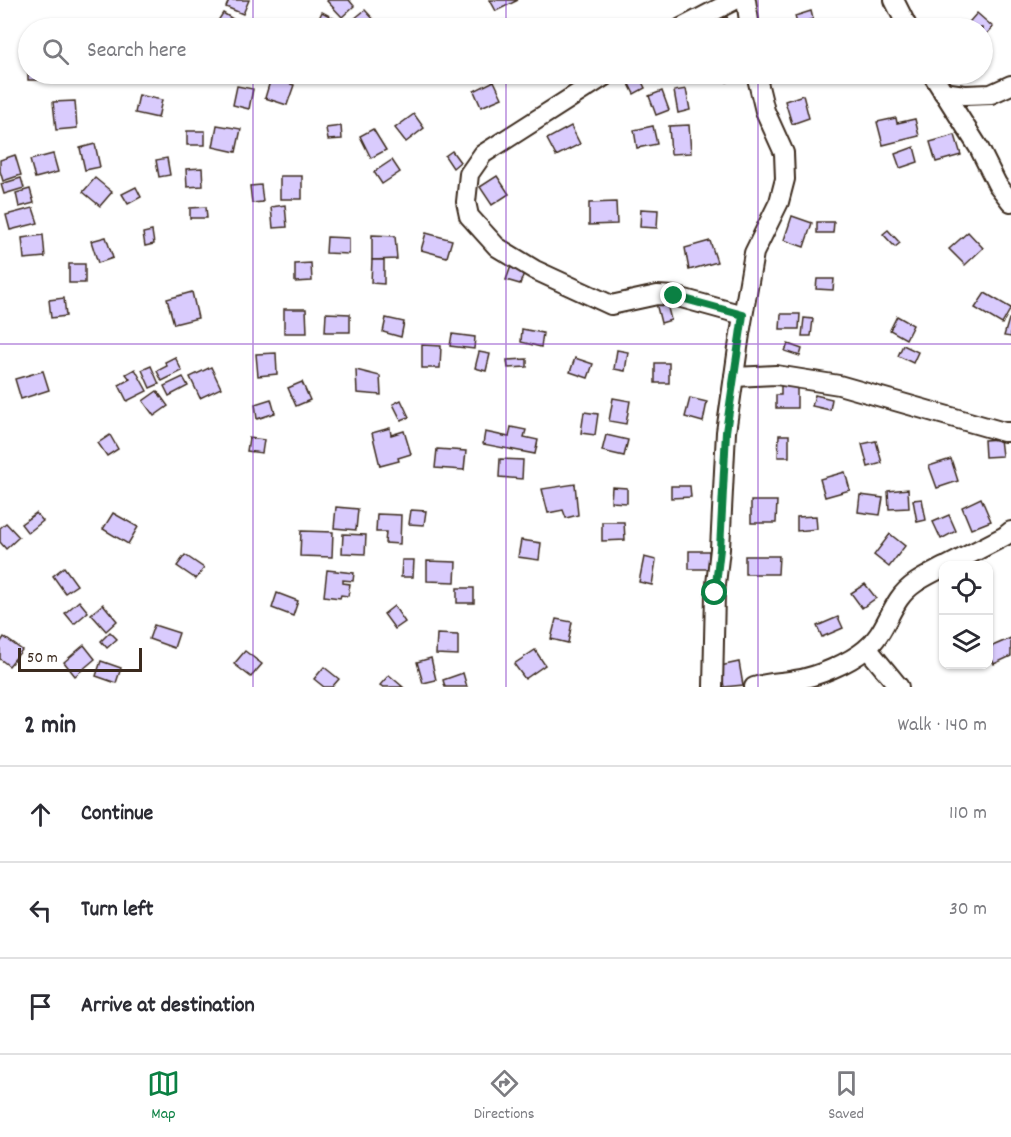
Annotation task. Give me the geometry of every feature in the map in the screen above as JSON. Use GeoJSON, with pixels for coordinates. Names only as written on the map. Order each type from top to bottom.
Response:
{"type":"FeatureCollection","features":[{"type":"Feature","properties":{"kind":"street"},"geometry":{"type":"LineString","coordinates":[[700,18],[735,0]]}},
{"type":"Feature","properties":{"kind":"street"},"geometry":{"type":"LineString","coordinates":[[746,0],[749,18]]}},
{"type":"Feature","properties":{"kind":"street"},"geometry":{"type":"LineString","coordinates":[[894,0],[903,18]]}},
{"type":"Feature","properties":{"kind":"street"},"geometry":{"type":"LineString","coordinates":[[592,84],[483,154],[469,174],[466,202],[469,216],[497,247],[536,270],[611,305],[657,295],[674,296],[743,315]]}},
{"type":"Feature","properties":{"kind":"street"},"geometry":{"type":"LineString","coordinates":[[713,687],[715,593],[720,549],[726,432],[754,253],[779,202],[785,178],[784,153],[765,111],[758,84]]}},
{"type":"Feature","properties":{"kind":"street"},"geometry":{"type":"LineString","coordinates":[[938,84],[979,148],[997,184],[1011,202]]}},
{"type":"Feature","properties":{"kind":"street"},"geometry":{"type":"LineString","coordinates":[[943,92],[965,95],[991,94],[1011,85]]}},
{"type":"Feature","properties":{"kind":"street"},"geometry":{"type":"LineString","coordinates":[[734,377],[776,375],[839,385],[1004,432],[1011,432]]}},
{"type":"Feature","properties":{"kind":"street"},"geometry":{"type":"LineString","coordinates":[[955,561],[1011,531]]}},
{"type":"Feature","properties":{"kind":"street"},"geometry":{"type":"LineString","coordinates":[[754,687],[823,673],[867,648],[882,630],[900,597],[914,583],[939,569]]}},
{"type":"Feature","properties":{"kind":"street"},"geometry":{"type":"LineString","coordinates":[[867,648],[899,687]]}},
{"type":"Feature","properties":{"kind":"building"},"geometry":{"type":"Polygon","coordinates":[[[229,0],[249,0],[243,14],[226,7],[229,0]]]}},
{"type":"Feature","properties":{"kind":"building"},"geometry":{"type":"Polygon","coordinates":[[[328,0],[349,0],[354,6],[342,17],[328,0]]]}},
{"type":"Feature","properties":{"kind":"building"},"geometry":{"type":"Polygon","coordinates":[[[490,0],[518,0],[496,11],[490,0]]]}},
{"type":"Feature","properties":{"kind":"building"},"geometry":{"type":"Polygon","coordinates":[[[365,10],[372,18],[355,18],[365,10]]]}},
{"type":"Feature","properties":{"kind":"building"},"geometry":{"type":"Polygon","coordinates":[[[811,11],[813,18],[796,18],[795,16],[811,11]]]}},
{"type":"Feature","properties":{"kind":"building"},"geometry":{"type":"Polygon","coordinates":[[[322,12],[333,18],[319,18],[322,12]]]}},
{"type":"Feature","properties":{"kind":"building"},"geometry":{"type":"Polygon","coordinates":[[[223,13],[231,18],[220,18],[223,13]]]}},
{"type":"Feature","properties":{"kind":"building"},"geometry":{"type":"Polygon","coordinates":[[[977,13],[983,18],[973,18],[977,13]]]}},
{"type":"Feature","properties":{"kind":"building"},"geometry":{"type":"Polygon","coordinates":[[[269,84],[294,85],[287,105],[265,98],[269,84]]]}},
{"type":"Feature","properties":{"kind":"building"},"geometry":{"type":"Polygon","coordinates":[[[488,84],[495,84],[502,98],[481,107],[474,91],[488,84]]]}},
{"type":"Feature","properties":{"kind":"building"},"geometry":{"type":"Polygon","coordinates":[[[629,84],[643,84],[645,88],[634,94],[629,84]]]}},
{"type":"Feature","properties":{"kind":"building"},"geometry":{"type":"Polygon","coordinates":[[[237,86],[253,89],[249,109],[233,105],[237,86]]]}},
{"type":"Feature","properties":{"kind":"building"},"geometry":{"type":"Polygon","coordinates":[[[686,89],[690,110],[678,113],[674,91],[686,89]]]}},
{"type":"Feature","properties":{"kind":"building"},"geometry":{"type":"Polygon","coordinates":[[[662,91],[669,110],[656,115],[649,96],[662,91]]]}},
{"type":"Feature","properties":{"kind":"building"},"geometry":{"type":"Polygon","coordinates":[[[139,95],[162,100],[158,118],[135,113],[139,95]]]}},
{"type":"Feature","properties":{"kind":"building"},"geometry":{"type":"Polygon","coordinates":[[[803,95],[809,118],[792,124],[785,101],[803,95]]]}},
{"type":"Feature","properties":{"kind":"building"},"geometry":{"type":"Polygon","coordinates":[[[75,101],[77,128],[56,130],[53,102],[75,101]]]}},
{"type":"Feature","properties":{"kind":"building"},"geometry":{"type":"Polygon","coordinates":[[[414,114],[424,128],[406,142],[395,128],[414,114]]]}},
{"type":"Feature","properties":{"kind":"building"},"geometry":{"type":"Polygon","coordinates":[[[896,118],[897,123],[915,119],[919,136],[883,145],[877,122],[896,118]]]}},
{"type":"Feature","properties":{"kind":"building"},"geometry":{"type":"Polygon","coordinates":[[[217,125],[241,129],[236,152],[213,147],[217,125]]]}},
{"type":"Feature","properties":{"kind":"building"},"geometry":{"type":"Polygon","coordinates":[[[689,125],[691,153],[671,154],[669,126],[689,125]]]}},
{"type":"Feature","properties":{"kind":"building"},"geometry":{"type":"Polygon","coordinates":[[[341,126],[342,139],[328,140],[326,128],[341,126]]]}},
{"type":"Feature","properties":{"kind":"building"},"geometry":{"type":"Polygon","coordinates":[[[571,126],[580,144],[556,156],[547,139],[571,126]]]}},
{"type":"Feature","properties":{"kind":"building"},"geometry":{"type":"Polygon","coordinates":[[[653,126],[657,144],[637,148],[634,130],[653,126]]]}},
{"type":"Feature","properties":{"kind":"building"},"geometry":{"type":"Polygon","coordinates":[[[373,129],[386,150],[371,158],[360,136],[373,129]]]}},
{"type":"Feature","properties":{"kind":"building"},"geometry":{"type":"Polygon","coordinates":[[[187,131],[205,131],[205,145],[187,145],[187,131]]]}},
{"type":"Feature","properties":{"kind":"building"},"geometry":{"type":"Polygon","coordinates":[[[955,135],[961,155],[936,162],[930,142],[955,135]]]}},
{"type":"Feature","properties":{"kind":"building"},"geometry":{"type":"Polygon","coordinates":[[[95,144],[100,167],[85,170],[80,148],[95,144]]]}},
{"type":"Feature","properties":{"kind":"building"},"geometry":{"type":"Polygon","coordinates":[[[914,147],[918,162],[900,168],[895,154],[914,147]]]}},
{"type":"Feature","properties":{"kind":"building"},"geometry":{"type":"Polygon","coordinates":[[[452,151],[460,162],[453,168],[445,156],[452,151]]]}},
{"type":"Feature","properties":{"kind":"building"},"geometry":{"type":"Polygon","coordinates":[[[53,154],[58,172],[35,178],[30,160],[53,154]]]}},
{"type":"Feature","properties":{"kind":"building"},"geometry":{"type":"Polygon","coordinates":[[[15,155],[21,175],[3,181],[0,160],[15,155]]]}},
{"type":"Feature","properties":{"kind":"building"},"geometry":{"type":"Polygon","coordinates":[[[167,158],[170,175],[159,177],[156,160],[167,158]]]}},
{"type":"Feature","properties":{"kind":"building"},"geometry":{"type":"Polygon","coordinates":[[[392,160],[400,172],[382,184],[374,172],[392,160]]]}},
{"type":"Feature","properties":{"kind":"building"},"geometry":{"type":"Polygon","coordinates":[[[202,168],[203,186],[187,187],[186,169],[202,168]]]}},
{"type":"Feature","properties":{"kind":"building"},"geometry":{"type":"Polygon","coordinates":[[[280,176],[302,176],[302,199],[280,199],[280,176]]]}},
{"type":"Feature","properties":{"kind":"building"},"geometry":{"type":"Polygon","coordinates":[[[497,176],[509,194],[492,205],[480,187],[497,176]]]}},
{"type":"Feature","properties":{"kind":"building"},"geometry":{"type":"Polygon","coordinates":[[[21,178],[24,188],[4,194],[1,184],[21,178]]]}},
{"type":"Feature","properties":{"kind":"building"},"geometry":{"type":"Polygon","coordinates":[[[95,178],[112,192],[100,206],[83,192],[95,178]]]}},
{"type":"Feature","properties":{"kind":"building"},"geometry":{"type":"Polygon","coordinates":[[[261,185],[263,202],[252,203],[250,186],[261,185]]]}},
{"type":"Feature","properties":{"kind":"building"},"geometry":{"type":"Polygon","coordinates":[[[136,187],[141,197],[128,204],[122,194],[136,187]]]}},
{"type":"Feature","properties":{"kind":"building"},"geometry":{"type":"Polygon","coordinates":[[[30,189],[34,203],[19,207],[16,193],[30,189]]]}},
{"type":"Feature","properties":{"kind":"building"},"geometry":{"type":"Polygon","coordinates":[[[616,202],[617,224],[589,225],[589,203],[616,202]]]}},
{"type":"Feature","properties":{"kind":"building"},"geometry":{"type":"Polygon","coordinates":[[[285,205],[287,227],[273,228],[271,207],[285,205]]]}},
{"type":"Feature","properties":{"kind":"building"},"geometry":{"type":"Polygon","coordinates":[[[206,207],[207,218],[190,218],[190,208],[206,207]]]}},
{"type":"Feature","properties":{"kind":"building"},"geometry":{"type":"Polygon","coordinates":[[[33,208],[38,223],[10,230],[6,215],[33,208]]]}},
{"type":"Feature","properties":{"kind":"building"},"geometry":{"type":"Polygon","coordinates":[[[641,209],[658,210],[657,228],[640,227],[641,209]]]}},
{"type":"Feature","properties":{"kind":"building"},"geometry":{"type":"Polygon","coordinates":[[[792,216],[812,223],[804,247],[784,240],[792,216]]]}},
{"type":"Feature","properties":{"kind":"building"},"geometry":{"type":"Polygon","coordinates":[[[817,222],[834,222],[833,233],[817,233],[817,222]]]}},
{"type":"Feature","properties":{"kind":"building"},"geometry":{"type":"Polygon","coordinates":[[[888,230],[900,243],[895,247],[883,234],[888,230]]]}},
{"type":"Feature","properties":{"kind":"building"},"geometry":{"type":"Polygon","coordinates":[[[152,231],[154,244],[145,246],[143,233],[152,231]]]}},
{"type":"Feature","properties":{"kind":"building"},"geometry":{"type":"Polygon","coordinates":[[[968,232],[983,248],[965,265],[949,249],[968,232]]]}},
{"type":"Feature","properties":{"kind":"building"},"geometry":{"type":"Polygon","coordinates":[[[426,233],[452,240],[447,257],[421,250],[426,233]]]}},
{"type":"Feature","properties":{"kind":"building"},"geometry":{"type":"Polygon","coordinates":[[[43,235],[45,257],[24,259],[22,238],[43,235]]]}},
{"type":"Feature","properties":{"kind":"building"},"geometry":{"type":"Polygon","coordinates":[[[372,235],[395,236],[397,259],[372,260],[372,235]]]}},
{"type":"Feature","properties":{"kind":"building"},"geometry":{"type":"Polygon","coordinates":[[[106,237],[113,258],[98,263],[91,241],[106,237]]]}},
{"type":"Feature","properties":{"kind":"building"},"geometry":{"type":"Polygon","coordinates":[[[327,237],[349,238],[349,254],[326,253],[327,237]]]}},
{"type":"Feature","properties":{"kind":"building"},"geometry":{"type":"Polygon","coordinates":[[[710,241],[717,262],[689,270],[685,248],[710,241]]]}},
{"type":"Feature","properties":{"kind":"building"},"geometry":{"type":"Polygon","coordinates":[[[372,260],[384,260],[384,284],[371,283],[372,260]]]}},
{"type":"Feature","properties":{"kind":"building"},"geometry":{"type":"Polygon","coordinates":[[[311,263],[312,281],[295,282],[295,264],[311,263]]]}},
{"type":"Feature","properties":{"kind":"building"},"geometry":{"type":"Polygon","coordinates":[[[69,264],[85,264],[85,283],[69,283],[69,264]]]}},
{"type":"Feature","properties":{"kind":"building"},"geometry":{"type":"Polygon","coordinates":[[[511,266],[525,270],[520,284],[506,280],[511,266]]]}},
{"type":"Feature","properties":{"kind":"building"},"geometry":{"type":"Polygon","coordinates":[[[817,279],[834,279],[833,290],[816,289],[817,279]]]}},
{"type":"Feature","properties":{"kind":"building"},"geometry":{"type":"Polygon","coordinates":[[[192,292],[198,318],[174,324],[167,299],[192,292]]]}},
{"type":"Feature","properties":{"kind":"building"},"geometry":{"type":"Polygon","coordinates":[[[985,293],[1011,308],[1002,324],[975,308],[985,293]]]}},
{"type":"Feature","properties":{"kind":"building"},"geometry":{"type":"Polygon","coordinates":[[[64,298],[66,316],[51,318],[49,300],[64,298]]]}},
{"type":"Feature","properties":{"kind":"building"},"geometry":{"type":"Polygon","coordinates":[[[666,300],[671,320],[661,323],[656,303],[666,300]]]}},
{"type":"Feature","properties":{"kind":"building"},"geometry":{"type":"Polygon","coordinates":[[[284,309],[306,309],[307,333],[284,333],[284,309]]]}},
{"type":"Feature","properties":{"kind":"building"},"geometry":{"type":"Polygon","coordinates":[[[326,313],[350,314],[350,332],[325,332],[326,313]]]}},
{"type":"Feature","properties":{"kind":"building"},"geometry":{"type":"Polygon","coordinates":[[[781,314],[800,314],[799,329],[780,329],[781,314]]]}},
{"type":"Feature","properties":{"kind":"building"},"geometry":{"type":"Polygon","coordinates":[[[897,316],[913,325],[906,339],[890,330],[897,316]]]}},
{"type":"Feature","properties":{"kind":"building"},"geometry":{"type":"Polygon","coordinates":[[[386,318],[404,322],[401,337],[383,332],[386,318]]]}},
{"type":"Feature","properties":{"kind":"building"},"geometry":{"type":"Polygon","coordinates":[[[804,318],[813,319],[811,336],[802,336],[804,318]]]}},
{"type":"Feature","properties":{"kind":"building"},"geometry":{"type":"Polygon","coordinates":[[[1009,319],[1011,319],[1011,337],[1004,336],[1009,319]]]}},
{"type":"Feature","properties":{"kind":"building"},"geometry":{"type":"Polygon","coordinates":[[[522,329],[543,333],[541,347],[521,342],[522,329]]]}},
{"type":"Feature","properties":{"kind":"building"},"geometry":{"type":"Polygon","coordinates":[[[452,334],[475,337],[474,349],[450,346],[452,334]]]}},
{"type":"Feature","properties":{"kind":"building"},"geometry":{"type":"Polygon","coordinates":[[[788,344],[802,349],[800,356],[785,351],[788,344]]]}},
{"type":"Feature","properties":{"kind":"building"},"geometry":{"type":"Polygon","coordinates":[[[422,345],[441,346],[440,368],[422,368],[422,345]]]}},
{"type":"Feature","properties":{"kind":"building"},"geometry":{"type":"Polygon","coordinates":[[[903,345],[918,352],[913,363],[898,356],[903,345]]]}},
{"type":"Feature","properties":{"kind":"building"},"geometry":{"type":"Polygon","coordinates":[[[617,350],[628,352],[625,371],[614,369],[617,350]]]}},
{"type":"Feature","properties":{"kind":"building"},"geometry":{"type":"Polygon","coordinates":[[[479,352],[490,354],[486,371],[475,368],[479,352]]]}},
{"type":"Feature","properties":{"kind":"building"},"geometry":{"type":"Polygon","coordinates":[[[276,353],[277,374],[258,376],[256,354],[276,353]]]}},
{"type":"Feature","properties":{"kind":"building"},"geometry":{"type":"Polygon","coordinates":[[[175,357],[182,371],[162,381],[157,371],[167,366],[165,362],[175,357]]]}},
{"type":"Feature","properties":{"kind":"building"},"geometry":{"type":"Polygon","coordinates":[[[575,358],[593,364],[588,378],[570,372],[575,358]]]}},
{"type":"Feature","properties":{"kind":"building"},"geometry":{"type":"Polygon","coordinates":[[[527,359],[527,367],[508,368],[507,360],[527,359]]]}},
{"type":"Feature","properties":{"kind":"building"},"geometry":{"type":"Polygon","coordinates":[[[655,363],[669,363],[669,383],[655,383],[655,363]]]}},
{"type":"Feature","properties":{"kind":"building"},"geometry":{"type":"Polygon","coordinates":[[[151,366],[159,384],[150,388],[142,370],[151,366]]]}},
{"type":"Feature","properties":{"kind":"building"},"geometry":{"type":"Polygon","coordinates":[[[211,367],[221,388],[200,398],[190,377],[211,367]]]}},
{"type":"Feature","properties":{"kind":"building"},"geometry":{"type":"Polygon","coordinates":[[[135,369],[147,391],[127,401],[119,385],[130,379],[126,374],[135,369]]]}},
{"type":"Feature","properties":{"kind":"building"},"geometry":{"type":"Polygon","coordinates":[[[356,370],[380,376],[381,395],[357,393],[356,370]]]}},
{"type":"Feature","properties":{"kind":"building"},"geometry":{"type":"Polygon","coordinates":[[[43,371],[49,390],[21,399],[15,379],[43,371]]]}},
{"type":"Feature","properties":{"kind":"building"},"geometry":{"type":"Polygon","coordinates":[[[183,377],[188,386],[169,396],[164,386],[183,377]]]}},
{"type":"Feature","properties":{"kind":"building"},"geometry":{"type":"Polygon","coordinates":[[[302,382],[310,400],[296,406],[288,388],[302,382]]]}},
{"type":"Feature","properties":{"kind":"building"},"geometry":{"type":"Polygon","coordinates":[[[781,386],[797,387],[797,408],[776,408],[776,395],[781,395],[781,386]]]}},
{"type":"Feature","properties":{"kind":"building"},"geometry":{"type":"Polygon","coordinates":[[[157,391],[168,406],[154,416],[143,401],[157,391]]]}},
{"type":"Feature","properties":{"kind":"building"},"geometry":{"type":"Polygon","coordinates":[[[815,395],[832,399],[830,410],[812,406],[815,395]]]}},
{"type":"Feature","properties":{"kind":"building"},"geometry":{"type":"Polygon","coordinates":[[[613,398],[630,401],[626,424],[609,421],[613,398]]]}},
{"type":"Feature","properties":{"kind":"building"},"geometry":{"type":"Polygon","coordinates":[[[690,398],[707,402],[703,422],[685,417],[690,398]]]}},
{"type":"Feature","properties":{"kind":"building"},"geometry":{"type":"Polygon","coordinates":[[[271,399],[275,413],[257,419],[255,404],[271,399]]]}},
{"type":"Feature","properties":{"kind":"building"},"geometry":{"type":"Polygon","coordinates":[[[401,400],[409,417],[401,420],[393,404],[401,400]]]}},
{"type":"Feature","properties":{"kind":"building"},"geometry":{"type":"Polygon","coordinates":[[[584,412],[598,414],[595,435],[581,433],[584,412]]]}},
{"type":"Feature","properties":{"kind":"building"},"geometry":{"type":"Polygon","coordinates":[[[511,427],[526,430],[524,437],[538,440],[535,454],[483,444],[485,432],[509,437],[511,427]]]}},
{"type":"Feature","properties":{"kind":"building"},"geometry":{"type":"Polygon","coordinates":[[[390,428],[391,435],[404,431],[411,454],[398,458],[399,461],[380,466],[372,433],[390,428]]]}},
{"type":"Feature","properties":{"kind":"building"},"geometry":{"type":"Polygon","coordinates":[[[110,435],[118,449],[107,456],[98,443],[110,435]]]}},
{"type":"Feature","properties":{"kind":"building"},"geometry":{"type":"Polygon","coordinates":[[[606,435],[628,440],[624,456],[602,451],[606,435]]]}},
{"type":"Feature","properties":{"kind":"building"},"geometry":{"type":"Polygon","coordinates":[[[779,435],[789,435],[789,457],[778,457],[779,435]]]}},
{"type":"Feature","properties":{"kind":"building"},"geometry":{"type":"Polygon","coordinates":[[[249,438],[264,440],[262,453],[247,451],[249,438]]]}},
{"type":"Feature","properties":{"kind":"building"},"geometry":{"type":"Polygon","coordinates":[[[1000,439],[1002,456],[985,457],[984,440],[1000,439]]]}},
{"type":"Feature","properties":{"kind":"building"},"geometry":{"type":"Polygon","coordinates":[[[876,441],[882,463],[868,467],[862,444],[876,441]]]}},
{"type":"Feature","properties":{"kind":"building"},"geometry":{"type":"Polygon","coordinates":[[[437,449],[466,451],[464,470],[435,468],[437,449]]]}},
{"type":"Feature","properties":{"kind":"building"},"geometry":{"type":"Polygon","coordinates":[[[500,459],[523,460],[522,479],[499,477],[500,459]]]}},
{"type":"Feature","properties":{"kind":"building"},"geometry":{"type":"Polygon","coordinates":[[[951,459],[958,481],[937,488],[929,466],[951,459]]]}},
{"type":"Feature","properties":{"kind":"building"},"geometry":{"type":"Polygon","coordinates":[[[845,472],[850,490],[825,497],[820,479],[845,472]]]}},
{"type":"Feature","properties":{"kind":"building"},"geometry":{"type":"Polygon","coordinates":[[[575,484],[578,515],[566,518],[563,510],[548,513],[542,489],[575,484]]]}},
{"type":"Feature","properties":{"kind":"building"},"geometry":{"type":"Polygon","coordinates":[[[671,486],[690,486],[691,497],[671,498],[671,486]]]}},
{"type":"Feature","properties":{"kind":"building"},"geometry":{"type":"Polygon","coordinates":[[[612,487],[627,488],[627,503],[611,502],[612,487]]]}},
{"type":"Feature","properties":{"kind":"building"},"geometry":{"type":"Polygon","coordinates":[[[908,489],[909,508],[889,509],[888,491],[908,489]]]}},
{"type":"Feature","properties":{"kind":"building"},"geometry":{"type":"Polygon","coordinates":[[[860,495],[883,498],[880,515],[858,512],[860,495]]]}},
{"type":"Feature","properties":{"kind":"building"},"geometry":{"type":"Polygon","coordinates":[[[981,498],[991,521],[971,529],[962,507],[981,498]]]}},
{"type":"Feature","properties":{"kind":"building"},"geometry":{"type":"Polygon","coordinates":[[[922,499],[926,520],[917,522],[913,500],[922,499]]]}},
{"type":"Feature","properties":{"kind":"building"},"geometry":{"type":"Polygon","coordinates":[[[751,501],[777,501],[776,523],[751,523],[751,501]]]}},
{"type":"Feature","properties":{"kind":"building"},"geometry":{"type":"Polygon","coordinates":[[[336,507],[358,509],[356,530],[334,528],[336,507]]]}},
{"type":"Feature","properties":{"kind":"building"},"geometry":{"type":"Polygon","coordinates":[[[411,510],[426,511],[424,525],[409,524],[411,510]]]}},
{"type":"Feature","properties":{"kind":"building"},"geometry":{"type":"Polygon","coordinates":[[[36,513],[43,521],[28,533],[21,524],[36,513]]]}},
{"type":"Feature","properties":{"kind":"building"},"geometry":{"type":"Polygon","coordinates":[[[113,513],[138,527],[128,544],[103,529],[113,513]]]}},
{"type":"Feature","properties":{"kind":"building"},"geometry":{"type":"Polygon","coordinates":[[[377,514],[401,515],[400,544],[385,543],[386,532],[376,532],[377,514]]]}},
{"type":"Feature","properties":{"kind":"building"},"geometry":{"type":"Polygon","coordinates":[[[949,515],[956,531],[941,539],[933,522],[949,515]]]}},
{"type":"Feature","properties":{"kind":"building"},"geometry":{"type":"Polygon","coordinates":[[[816,516],[817,529],[797,531],[797,517],[816,516]]]}},
{"type":"Feature","properties":{"kind":"building"},"geometry":{"type":"Polygon","coordinates":[[[602,522],[624,522],[625,540],[602,541],[602,522]]]}},
{"type":"Feature","properties":{"kind":"building"},"geometry":{"type":"Polygon","coordinates":[[[6,523],[19,537],[6,549],[0,542],[0,528],[6,523]]]}},
{"type":"Feature","properties":{"kind":"building"},"geometry":{"type":"Polygon","coordinates":[[[301,531],[333,532],[332,557],[300,556],[301,531]]]}},
{"type":"Feature","properties":{"kind":"building"},"geometry":{"type":"Polygon","coordinates":[[[343,534],[366,535],[365,554],[342,553],[343,534]]]}},
{"type":"Feature","properties":{"kind":"building"},"geometry":{"type":"Polygon","coordinates":[[[890,534],[905,546],[889,567],[874,555],[890,534]]]}},
{"type":"Feature","properties":{"kind":"building"},"geometry":{"type":"Polygon","coordinates":[[[521,540],[541,543],[539,560],[518,557],[521,540]]]}},
{"type":"Feature","properties":{"kind":"building"},"geometry":{"type":"Polygon","coordinates":[[[689,551],[709,551],[709,569],[689,569],[689,551]]]}},
{"type":"Feature","properties":{"kind":"building"},"geometry":{"type":"Polygon","coordinates":[[[185,555],[204,568],[196,579],[177,566],[185,555]]]}},
{"type":"Feature","properties":{"kind":"building"},"geometry":{"type":"Polygon","coordinates":[[[745,556],[779,556],[778,574],[745,574],[745,556]]]}},
{"type":"Feature","properties":{"kind":"building"},"geometry":{"type":"Polygon","coordinates":[[[644,557],[656,560],[652,585],[639,582],[644,557]]]}},
{"type":"Feature","properties":{"kind":"building"},"geometry":{"type":"Polygon","coordinates":[[[402,560],[414,560],[413,577],[401,577],[402,560]]]}},
{"type":"Feature","properties":{"kind":"building"},"geometry":{"type":"Polygon","coordinates":[[[427,561],[456,562],[455,582],[427,581],[427,561]]]}},
{"type":"Feature","properties":{"kind":"building"},"geometry":{"type":"Polygon","coordinates":[[[64,567],[77,585],[65,593],[53,576],[64,567]]]}},
{"type":"Feature","properties":{"kind":"building"},"geometry":{"type":"Polygon","coordinates":[[[327,570],[354,573],[353,581],[343,580],[343,583],[350,584],[348,596],[341,595],[340,598],[324,596],[327,570]]]}},
{"type":"Feature","properties":{"kind":"building"},"geometry":{"type":"Polygon","coordinates":[[[865,584],[876,598],[862,608],[851,593],[865,584]]]}},
{"type":"Feature","properties":{"kind":"building"},"geometry":{"type":"Polygon","coordinates":[[[457,588],[474,588],[474,603],[457,603],[457,588]]]}},
{"type":"Feature","properties":{"kind":"building"},"geometry":{"type":"Polygon","coordinates":[[[277,593],[298,601],[293,616],[272,608],[277,593]]]}},
{"type":"Feature","properties":{"kind":"building"},"geometry":{"type":"Polygon","coordinates":[[[79,601],[88,612],[74,624],[65,613],[79,601]]]}},
{"type":"Feature","properties":{"kind":"building"},"geometry":{"type":"Polygon","coordinates":[[[103,604],[117,621],[106,631],[91,614],[103,604]]]}},
{"type":"Feature","properties":{"kind":"building"},"geometry":{"type":"Polygon","coordinates":[[[394,606],[405,622],[395,629],[384,614],[394,606]]]}},
{"type":"Feature","properties":{"kind":"building"},"geometry":{"type":"Polygon","coordinates":[[[838,617],[843,628],[822,637],[817,626],[838,617]]]}},
{"type":"Feature","properties":{"kind":"building"},"geometry":{"type":"Polygon","coordinates":[[[556,619],[572,622],[568,643],[551,639],[556,619]]]}},
{"type":"Feature","properties":{"kind":"building"},"geometry":{"type":"Polygon","coordinates":[[[154,625],[179,633],[174,648],[149,639],[154,625]]]}},
{"type":"Feature","properties":{"kind":"building"},"geometry":{"type":"Polygon","coordinates":[[[110,632],[117,639],[107,648],[101,641],[110,632]]]}},
{"type":"Feature","properties":{"kind":"building"},"geometry":{"type":"Polygon","coordinates":[[[437,634],[458,635],[458,655],[436,654],[437,634]]]}},
{"type":"Feature","properties":{"kind":"building"},"geometry":{"type":"Polygon","coordinates":[[[4,637],[22,650],[9,666],[0,659],[0,643],[4,637]]]}},
{"type":"Feature","properties":{"kind":"building"},"geometry":{"type":"Polygon","coordinates":[[[1011,638],[1011,656],[994,664],[993,646],[1011,638]]]}},
{"type":"Feature","properties":{"kind":"building"},"geometry":{"type":"Polygon","coordinates":[[[84,645],[95,659],[75,676],[64,662],[84,645]]]}},
{"type":"Feature","properties":{"kind":"building"},"geometry":{"type":"Polygon","coordinates":[[[535,650],[545,665],[525,679],[514,664],[535,650]]]}},
{"type":"Feature","properties":{"kind":"building"},"geometry":{"type":"Polygon","coordinates":[[[245,651],[262,664],[251,677],[234,664],[245,651]]]}},
{"type":"Feature","properties":{"kind":"building"},"geometry":{"type":"Polygon","coordinates":[[[431,658],[436,680],[423,683],[417,662],[431,658]]]}},
{"type":"Feature","properties":{"kind":"building"},"geometry":{"type":"Polygon","coordinates":[[[101,661],[121,668],[116,683],[96,676],[101,661]]]}},
{"type":"Feature","properties":{"kind":"building"},"geometry":{"type":"Polygon","coordinates":[[[739,662],[743,685],[724,687],[720,666],[739,662]]]}},
{"type":"Feature","properties":{"kind":"building"},"geometry":{"type":"Polygon","coordinates":[[[324,667],[339,679],[332,687],[324,687],[314,679],[324,667]]]}},
{"type":"Feature","properties":{"kind":"building"},"geometry":{"type":"Polygon","coordinates":[[[463,673],[467,687],[445,687],[443,680],[463,673]]]}},
{"type":"Feature","properties":{"kind":"building"},"geometry":{"type":"Polygon","coordinates":[[[389,675],[403,687],[380,685],[389,675]]]}},
{"type":"Feature","properties":{"kind":"route"},"geometry":{"type":"LineString","coordinates":[[674,296],[743,315],[726,432],[720,549],[715,593]]}}]}
